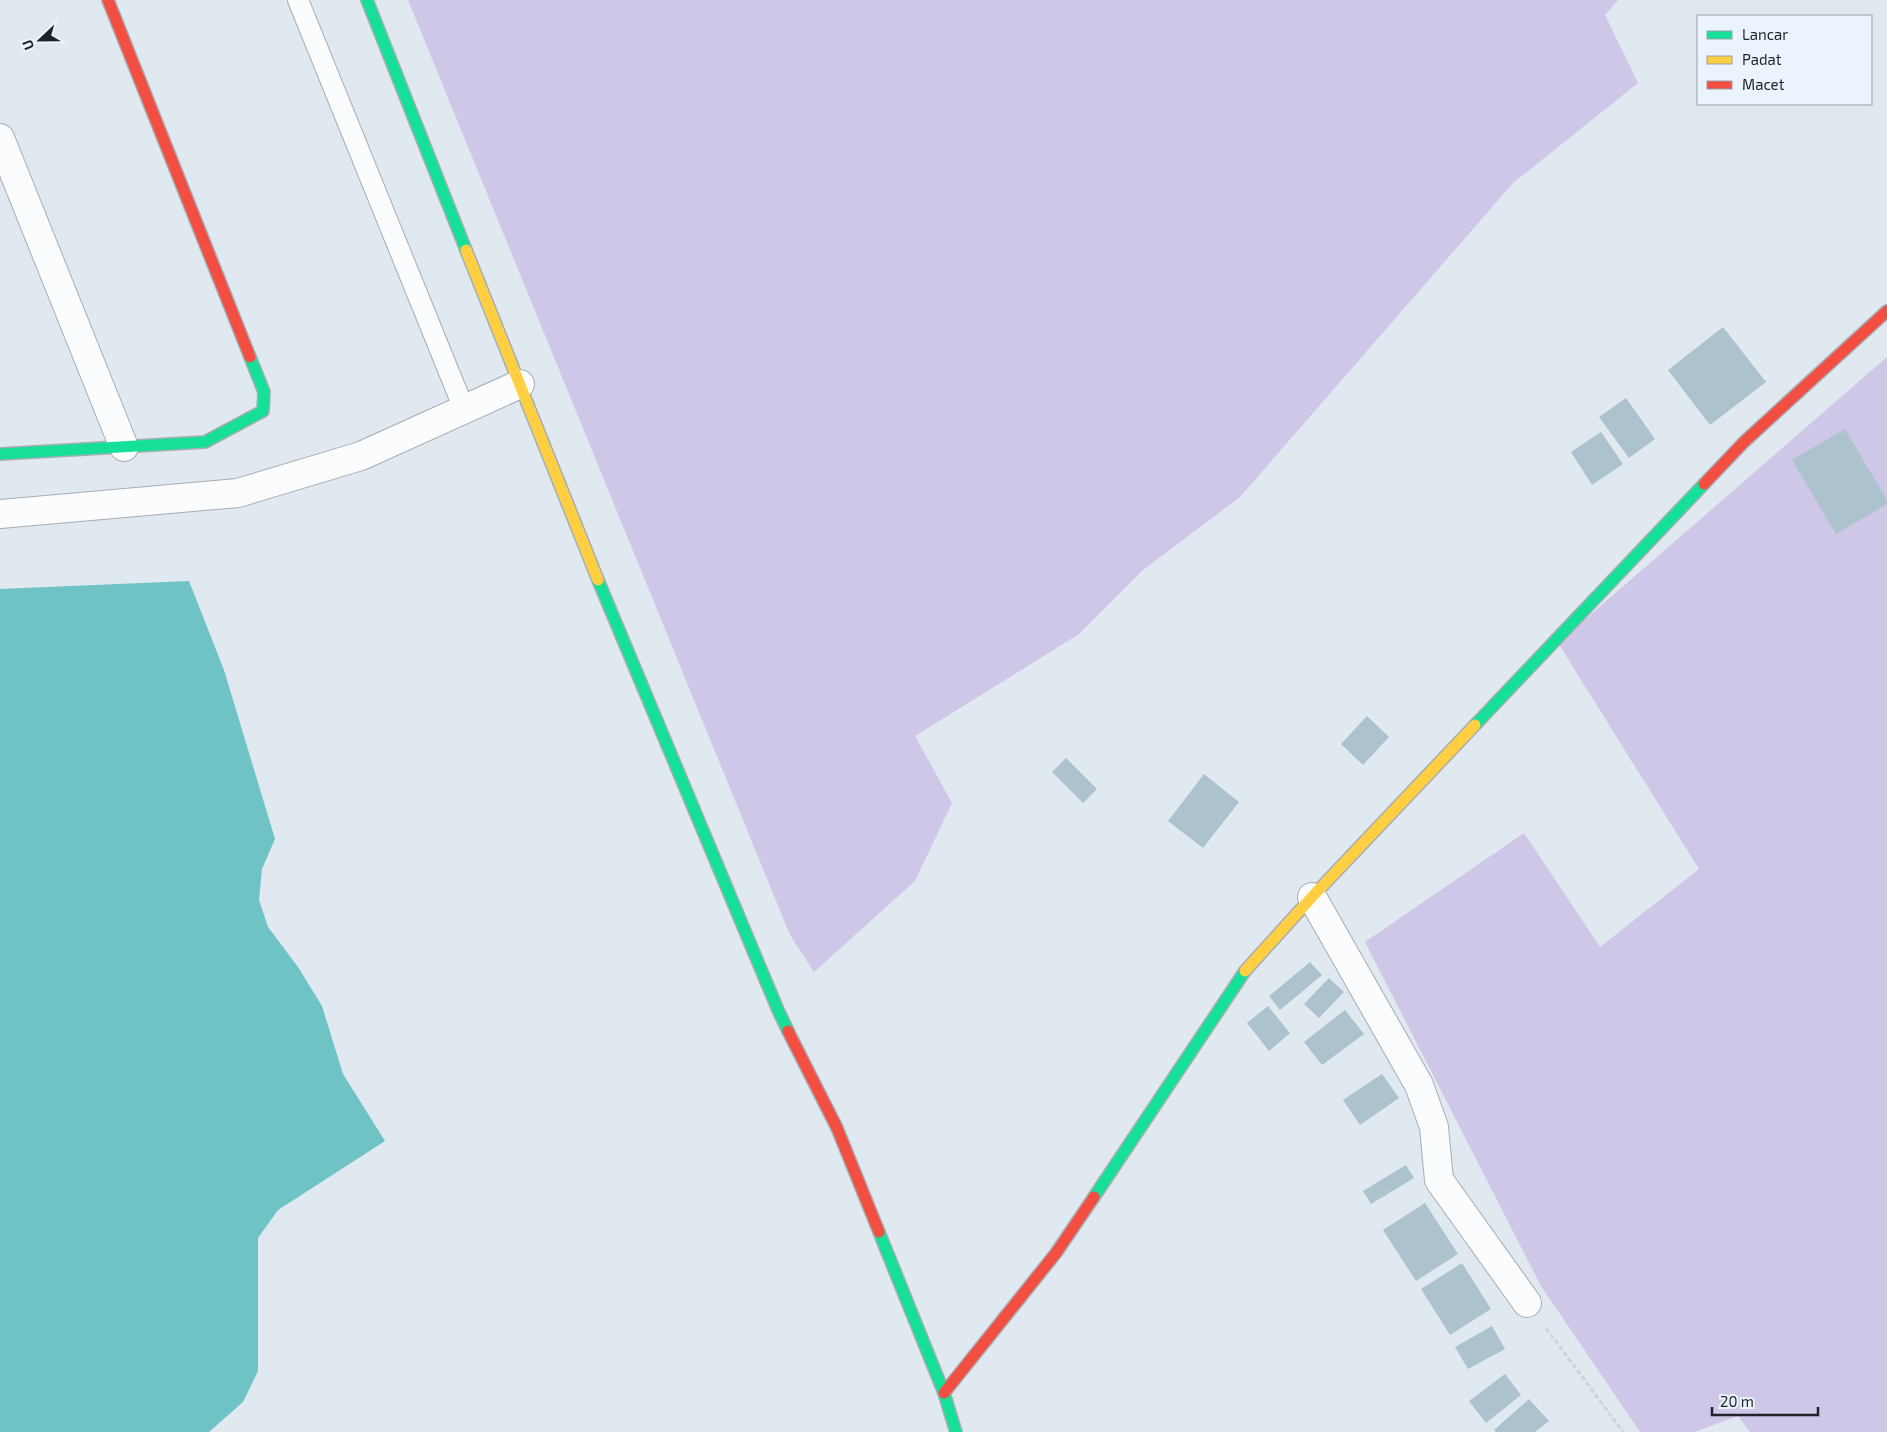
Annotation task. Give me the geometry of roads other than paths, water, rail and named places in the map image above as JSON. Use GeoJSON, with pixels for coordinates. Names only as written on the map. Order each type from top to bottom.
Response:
{"type":"FeatureCollection","features":[{"type":"Feature","properties":{"kind":"street"},"geometry":{"type":"LineString","coordinates":[[0,454],[205,442],[263,411],[264,392],[108,0]]}},
{"type":"Feature","properties":{"kind":"street"},"geometry":{"type":"LineString","coordinates":[[366,0],[594,569],[774,1001],[837,1128],[944,1393],[956,1432]]}},
{"type":"Feature","properties":{"kind":"street"},"geometry":{"type":"LineString","coordinates":[[0,138],[124,447]]}},
{"type":"Feature","properties":{"kind":"street"},"geometry":{"type":"LineString","coordinates":[[944,1393],[1056,1253],[1242,975],[1312,897],[1744,442],[1887,311]]}},
{"type":"Feature","properties":{"kind":"street"},"geometry":{"type":"LineString","coordinates":[[0,514],[238,493],[361,456],[520,384]]}},
{"type":"Feature","properties":{"kind":"street"},"geometry":{"type":"LineString","coordinates":[[1312,897],[1420,1085],[1434,1127],[1439,1180],[1527,1303]]}},
{"type":"Feature","properties":{"kind":"lane"},"geometry":{"type":"LineString","coordinates":[[298,0],[464,409]]}},
{"type":"Feature","properties":{"kind":"water"},"geometry":{"type":"Polygon","coordinates":[[[189,581],[224,670],[275,839],[262,869],[259,900],[268,927],[298,967],[322,1006],[343,1074],[385,1141],[278,1210],[258,1238],[258,1371],[243,1402],[209,1432],[0,1432],[0,589],[189,581]]]}}]}
